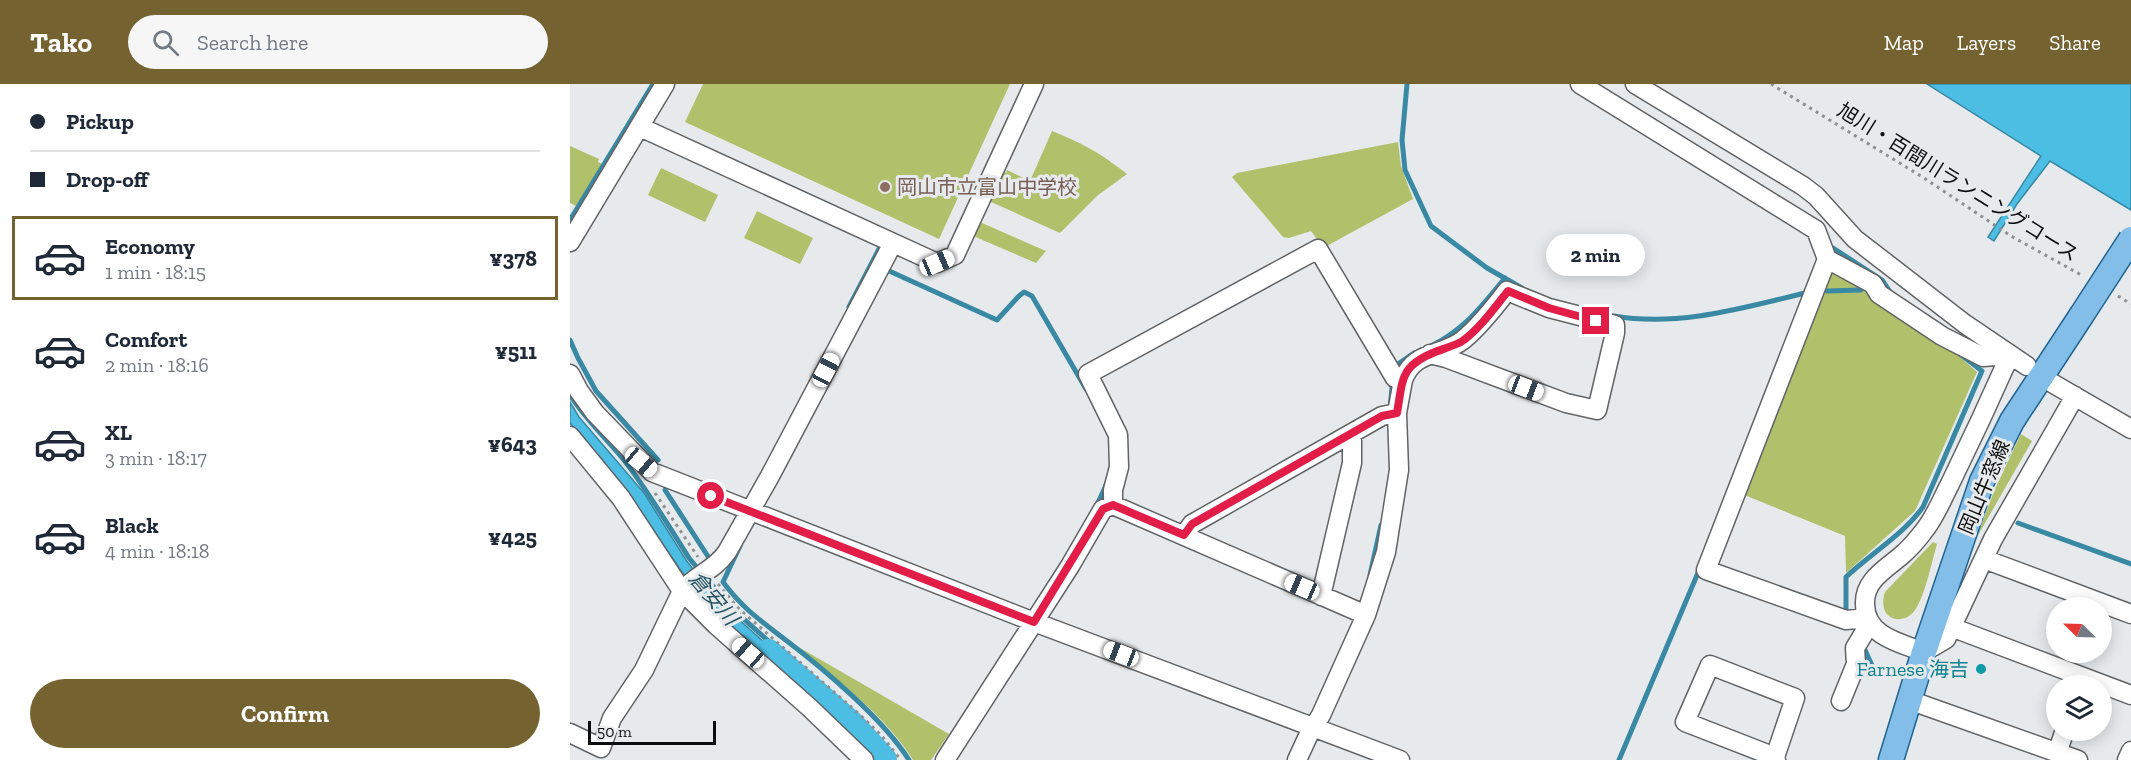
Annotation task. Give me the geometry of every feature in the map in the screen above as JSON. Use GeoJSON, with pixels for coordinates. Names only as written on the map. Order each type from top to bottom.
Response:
{"type":"FeatureCollection","features":[{"type":"Feature","properties":{"kind":"main road","name":"岡山牛窓線"},"geometry":{"type":"LineString","coordinates":[[1891,760],[1924,652],[1982,481],[2012,421],[2131,239]]}},
{"type":"Feature","properties":{"kind":"street"},"geometry":{"type":"LineString","coordinates":[[570,242],[665,84]]}},
{"type":"Feature","properties":{"kind":"street"},"geometry":{"type":"LineString","coordinates":[[640,127],[937,263],[955,255],[1034,84]]}},
{"type":"Feature","properties":{"kind":"street"},"geometry":{"type":"LineString","coordinates":[[1580,84],[1816,230],[1827,259],[1873,284],[1879,294],[1983,357],[2010,355]]}},
{"type":"Feature","properties":{"kind":"street"},"geometry":{"type":"LineString","coordinates":[[1635,84],[1803,186],[1816,196],[1855,238],[1965,324],[2027,366]]}},
{"type":"Feature","properties":{"kind":"street"},"geometry":{"type":"LineString","coordinates":[[570,733],[601,748],[612,718],[644,670],[684,589],[719,564],[727,552],[893,243]]}},
{"type":"Feature","properties":{"kind":"street"},"geometry":{"type":"LineString","coordinates":[[1113,505],[1113,490],[1119,467],[1118,435],[1088,374],[1318,249],[1395,378],[1403,380]]}},
{"type":"Feature","properties":{"kind":"street"},"geometry":{"type":"LineString","coordinates":[[1827,259],[1706,570],[1846,620],[1869,620]]}},
{"type":"Feature","properties":{"kind":"street"},"geometry":{"type":"LineString","coordinates":[[1297,760],[1309,734],[1315,728],[1366,615],[1386,552],[1399,470],[1392,414],[1406,370],[1413,363],[1430,354],[1461,342],[1486,318],[1508,291],[1549,308],[1615,326],[1597,410],[1566,403],[1430,354]]}},
{"type":"Feature","properties":{"kind":"street"},"geometry":{"type":"LineString","coordinates":[[2010,355],[1926,529],[1903,554],[1880,572],[1867,589],[1864,604],[1869,620],[1879,633],[1924,652],[1946,639],[1984,559],[2043,448],[2075,396]]}},
{"type":"Feature","properties":{"kind":"street"},"geometry":{"type":"LineString","coordinates":[[570,374],[579,391],[596,412],[652,472],[1034,622],[1400,760]]}},
{"type":"Feature","properties":{"kind":"street"},"geometry":{"type":"LineString","coordinates":[[2052,383],[2131,429]]}},
{"type":"Feature","properties":{"kind":"street"},"geometry":{"type":"LineString","coordinates":[[1184,535],[1192,524],[1352,433],[1392,414]]}},
{"type":"Feature","properties":{"kind":"street"},"geometry":{"type":"LineString","coordinates":[[1321,596],[1352,463],[1352,433]]}},
{"type":"Feature","properties":{"kind":"street"},"geometry":{"type":"LineString","coordinates":[[570,436],[621,498],[684,589],[716,625],[810,708],[864,760]]}},
{"type":"Feature","properties":{"kind":"street"},"geometry":{"type":"LineString","coordinates":[[945,760],[1034,622],[1103,509],[1113,505],[1366,615]]}},
{"type":"Feature","properties":{"kind":"street"},"geometry":{"type":"LineString","coordinates":[[1984,559],[2131,614]]}},
{"type":"Feature","properties":{"kind":"street"},"geometry":{"type":"LineString","coordinates":[[1841,701],[1856,664],[1856,648],[1869,620]]}},
{"type":"Feature","properties":{"kind":"street"},"geometry":{"type":"LineString","coordinates":[[1951,627],[2067,675]]}},
{"type":"Feature","properties":{"kind":"street"},"geometry":{"type":"LineString","coordinates":[[1710,665],[1796,698],[1776,759],[1685,722],[1710,665]]}},
{"type":"Feature","properties":{"kind":"street"},"geometry":{"type":"LineString","coordinates":[[2112,690],[2131,695]]}},
{"type":"Feature","properties":{"kind":"street"},"geometry":{"type":"LineString","coordinates":[[1909,700],[2078,760]]}},
{"type":"Feature","properties":{"kind":"street"},"geometry":{"type":"LineString","coordinates":[[2057,753],[2062,741]]}},
{"type":"Feature","properties":{"kind":"street"},"geometry":{"type":"LineString","coordinates":[[2127,760],[2131,751]]}},
{"type":"Feature","properties":{"kind":"path","name":"旭川・百間川ランニングコース"},"geometry":{"type":"LineString","coordinates":[[1771,84],[1924,178],[2011,236],[2084,276]]}},
{"type":"Feature","properties":{"kind":"path"},"geometry":{"type":"LineString","coordinates":[[2115,294],[2131,304]]}},
{"type":"Feature","properties":{"kind":"path"},"geometry":{"type":"LineString","coordinates":[[652,472],[651,486],[706,572],[738,608],[881,735],[901,760]]}},
{"type":"Feature","properties":{"kind":"green space","name":"岡山市立富山中学校"},"geometry":{"type":"Polygon","coordinates":[[[703,84],[1010,84],[939,239],[685,122],[703,84]]]}},
{"type":"Feature","properties":{"kind":"green space"},"geometry":{"type":"Polygon","coordinates":[[[1052,131],[1091,150],[1127,174],[1097,196],[1060,233],[989,201],[1001,171],[1006,173],[1007,170],[1030,181],[1052,131]]]}},
{"type":"Feature","properties":{"kind":"green space"},"geometry":{"type":"Polygon","coordinates":[[[1398,142],[1401,166],[1413,199],[1323,248],[1311,231],[1289,238],[1283,237],[1232,177],[1237,173],[1398,142]]]}},
{"type":"Feature","properties":{"kind":"green space"},"geometry":{"type":"Polygon","coordinates":[[[570,146],[599,159],[598,162],[602,164],[576,206],[570,203],[570,146]]]}},
{"type":"Feature","properties":{"kind":"green space"},"geometry":{"type":"Polygon","coordinates":[[[661,168],[718,195],[705,222],[648,195],[661,168]]]}},
{"type":"Feature","properties":{"kind":"green space"},"geometry":{"type":"Polygon","coordinates":[[[757,211],[813,238],[800,264],[744,238],[757,211]]]}},
{"type":"Feature","properties":{"kind":"green space"},"geometry":{"type":"Polygon","coordinates":[[[977,222],[1046,251],[1036,263],[971,235],[977,222]]]}},
{"type":"Feature","properties":{"kind":"green space"},"geometry":{"type":"Polygon","coordinates":[[[1833,267],[1869,287],[1873,300],[1959,356],[1977,372],[1915,511],[1846,573],[1845,536],[1742,494],[1833,267]]]}},
{"type":"Feature","properties":{"kind":"green space"},"geometry":{"type":"Polygon","coordinates":[[[2021,434],[2032,441],[1977,537],[1994,491],[2021,434]]]}},
{"type":"Feature","properties":{"kind":"green space"},"geometry":{"type":"Polygon","coordinates":[[[1933,542],[1937,544],[1919,604],[1910,615],[1898,619],[1892,618],[1884,609],[1885,592],[1933,542]]]}},
{"type":"Feature","properties":{"kind":"green space"},"geometry":{"type":"Polygon","coordinates":[[[795,645],[949,734],[931,760],[913,760],[875,713],[795,645]]]}},
{"type":"Feature","properties":{"kind":"water"},"geometry":{"type":"Polygon","coordinates":[[[1927,84],[2131,84],[2131,210],[2050,161],[2017,204],[1994,241],[1988,237],[2041,156],[1927,84]]]}},
{"type":"Feature","properties":{"kind":"water"},"geometry":{"type":"Polygon","coordinates":[[[570,402],[579,417],[644,493],[686,560],[709,590],[802,677],[796,683],[700,598],[621,484],[570,423],[570,402]]]}},
{"type":"Feature","properties":{"kind":"waterway"},"geometry":{"type":"LineString","coordinates":[[570,220],[653,84]]}},
{"type":"Feature","properties":{"kind":"waterway"},"geometry":{"type":"LineString","coordinates":[[1407,84],[1402,140],[1405,170],[1431,226],[1487,268],[1522,288]]}},
{"type":"Feature","properties":{"kind":"waterway"},"geometry":{"type":"LineString","coordinates":[[849,307],[881,245]]}},
{"type":"Feature","properties":{"kind":"waterway"},"geometry":{"type":"LineString","coordinates":[[1833,248],[1882,280],[1890,292]]}},
{"type":"Feature","properties":{"kind":"waterway"},"geometry":{"type":"LineString","coordinates":[[885,273],[887,270],[997,320],[1024,292],[1032,296],[1086,389]]}},
{"type":"Feature","properties":{"kind":"waterway"},"geometry":{"type":"LineString","coordinates":[[1431,346],[1463,325],[1505,278]]}},
{"type":"Feature","properties":{"kind":"waterway"},"geometry":{"type":"LineString","coordinates":[[1827,291],[1861,290]]}},
{"type":"Feature","properties":{"kind":"waterway"},"geometry":{"type":"LineString","coordinates":[[1614,316],[1638,319],[1686,318],[1734,310],[1806,291]]}},
{"type":"Feature","properties":{"kind":"waterway"},"geometry":{"type":"LineString","coordinates":[[570,340],[596,391],[658,460]]}},
{"type":"Feature","properties":{"kind":"waterway"},"geometry":{"type":"LineString","coordinates":[[1397,370],[1398,364],[1414,353]]}},
{"type":"Feature","properties":{"kind":"waterway"},"geometry":{"type":"LineString","coordinates":[[1846,613],[1846,577],[1896,536],[1923,507],[1982,371],[1960,354]]}},
{"type":"Feature","properties":{"kind":"waterway"},"geometry":{"type":"LineString","coordinates":[[1390,409],[1392,388]]}},
{"type":"Feature","properties":{"kind":"waterway"},"geometry":{"type":"LineString","coordinates":[[570,395],[633,472],[699,570]]}},
{"type":"Feature","properties":{"kind":"waterway"},"geometry":{"type":"LineString","coordinates":[[1096,507],[1107,483]]}},
{"type":"Feature","properties":{"kind":"waterway"},"geometry":{"type":"LineString","coordinates":[[665,490],[709,558]]}},
{"type":"Feature","properties":{"kind":"waterway"},"geometry":{"type":"LineString","coordinates":[[2018,523],[2131,564]]}},
{"type":"Feature","properties":{"kind":"waterway"},"geometry":{"type":"LineString","coordinates":[[1370,575],[1381,525]]}},
{"type":"Feature","properties":{"kind":"waterway"},"geometry":{"type":"LineString","coordinates":[[740,546],[723,582],[753,614],[853,696],[885,729],[909,760]]}},
{"type":"Feature","properties":{"kind":"waterway"},"geometry":{"type":"LineString","coordinates":[[1619,760],[1700,568]]}},
{"type":"Feature","properties":{"kind":"waterway"},"geometry":{"type":"LineString","coordinates":[[706,577],[727,604],[870,732],[893,760]]}},
{"type":"Feature","properties":{"kind":"waterway"},"geometry":{"type":"LineString","coordinates":[[1865,650],[1874,670]]}},
{"type":"Feature","properties":{"kind":"waterway","name":"倉安川"},"geometry":{"type":"LineString","coordinates":[[768,654],[850,725],[882,760]]}},
{"type":"Feature","properties":{"kind":"place","name":"岡山市立富山中学校"},"geometry":{"type":"Point","coordinates":[885,187]}},
{"type":"Feature","properties":{"kind":"place","name":"Farnese 海吉"},"geometry":{"type":"Point","coordinates":[1981,669]}},
{"type":"Feature","properties":{"kind":"route"},"geometry":{"type":"LineString","coordinates":[[711,496],[1034,622],[1103,509],[1113,505],[1184,535],[1192,524],[1382,416],[1397,413],[1406,370],[1413,363],[1430,354],[1461,342],[1486,318],[1508,291],[1549,308],[1596,321]]}}]}
